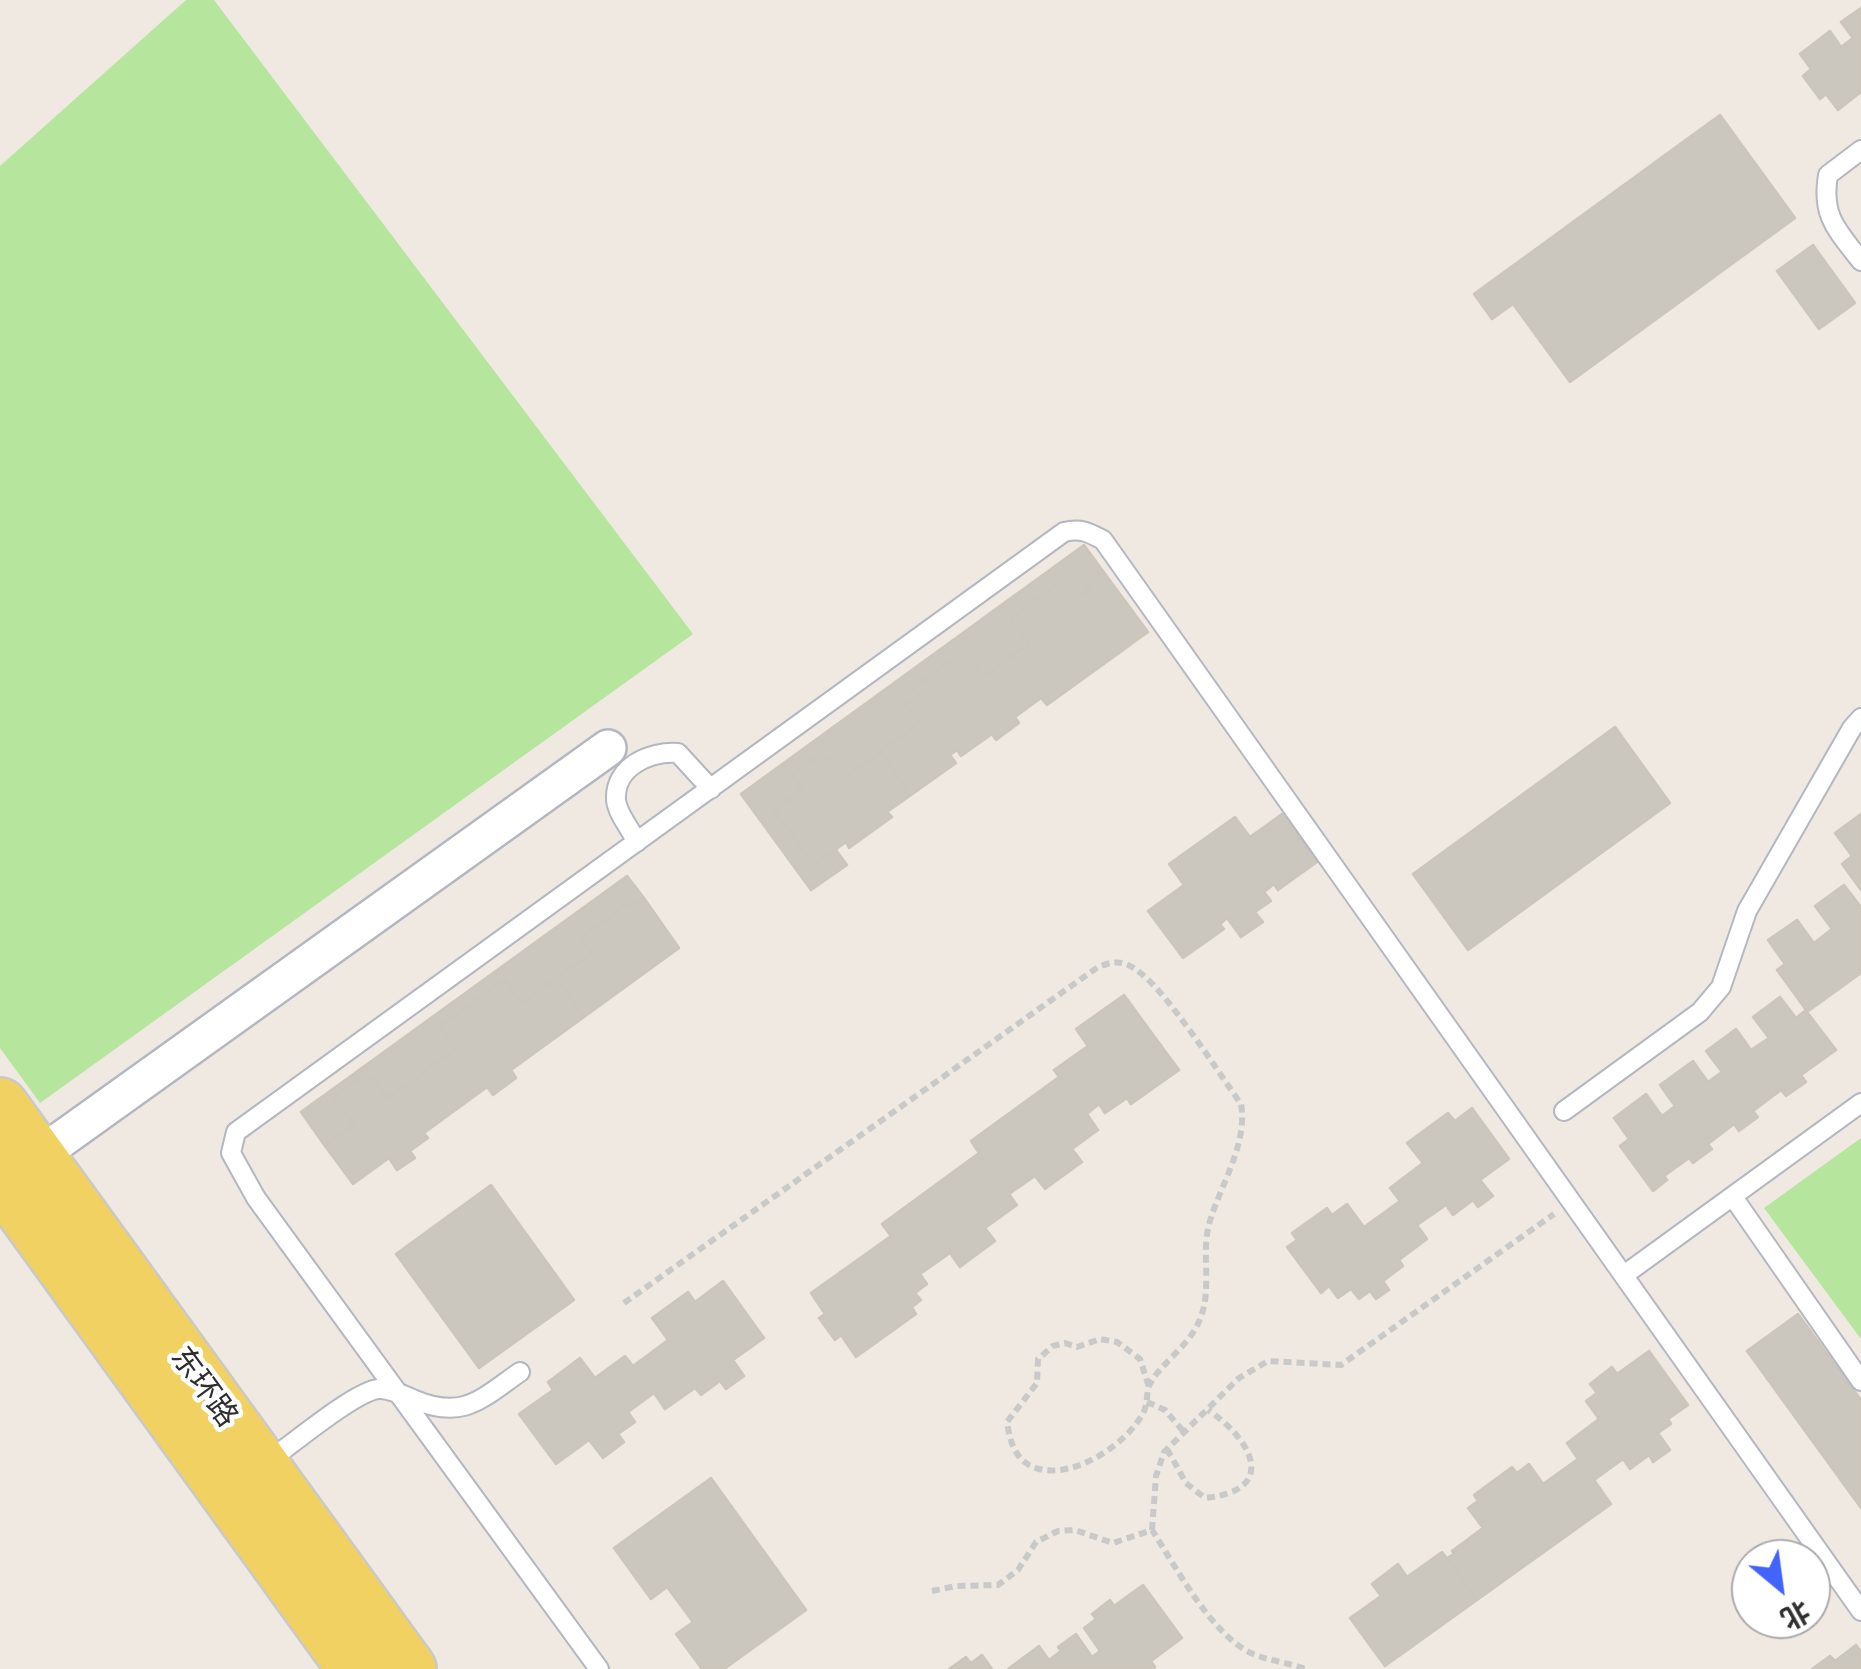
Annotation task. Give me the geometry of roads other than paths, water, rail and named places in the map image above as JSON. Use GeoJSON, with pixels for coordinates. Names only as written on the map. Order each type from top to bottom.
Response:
{"type":"FeatureCollection","features":[{"type":"Feature","properties":{"kind":"main road","name":"东环路"},"geometry":{"type":"LineString","coordinates":[[0,1106],[18,1167],[356,1669]]}},
{"type":"Feature","properties":{"kind":"main road","name":"东环路"},"geometry":{"type":"LineString","coordinates":[[18,1167],[261,1466],[408,1669]]}},
{"type":"Feature","properties":{"kind":"street"},"geometry":{"type":"LineString","coordinates":[[18,1167],[620,755]]}},
{"type":"Feature","properties":{"kind":"lane"},"geometry":{"type":"LineString","coordinates":[[1861,150],[1828,175],[1824,200],[1838,231],[1861,261]]}},
{"type":"Feature","properties":{"kind":"lane"},"geometry":{"type":"LineString","coordinates":[[600,1669],[256,1198],[231,1152],[236,1132],[1064,532],[1076,529],[1102,540],[1861,1610]]}},
{"type":"Feature","properties":{"kind":"lane"},"geometry":{"type":"LineString","coordinates":[[1564,1111],[1700,1012],[1721,986],[1747,910],[1861,718]]}},
{"type":"Feature","properties":{"kind":"lane"},"geometry":{"type":"LineString","coordinates":[[638,842],[616,804],[620,755],[678,752],[711,789]]}},
{"type":"Feature","properties":{"kind":"lane"},"geometry":{"type":"LineString","coordinates":[[1624,1276],[1861,1103]]}},
{"type":"Feature","properties":{"kind":"lane"},"geometry":{"type":"LineString","coordinates":[[1733,1198],[1861,1381]]}},
{"type":"Feature","properties":{"kind":"lane"},"geometry":{"type":"LineString","coordinates":[[261,1466],[362,1395],[380,1388],[434,1408],[454,1410],[472,1405],[520,1372]]}}]}
